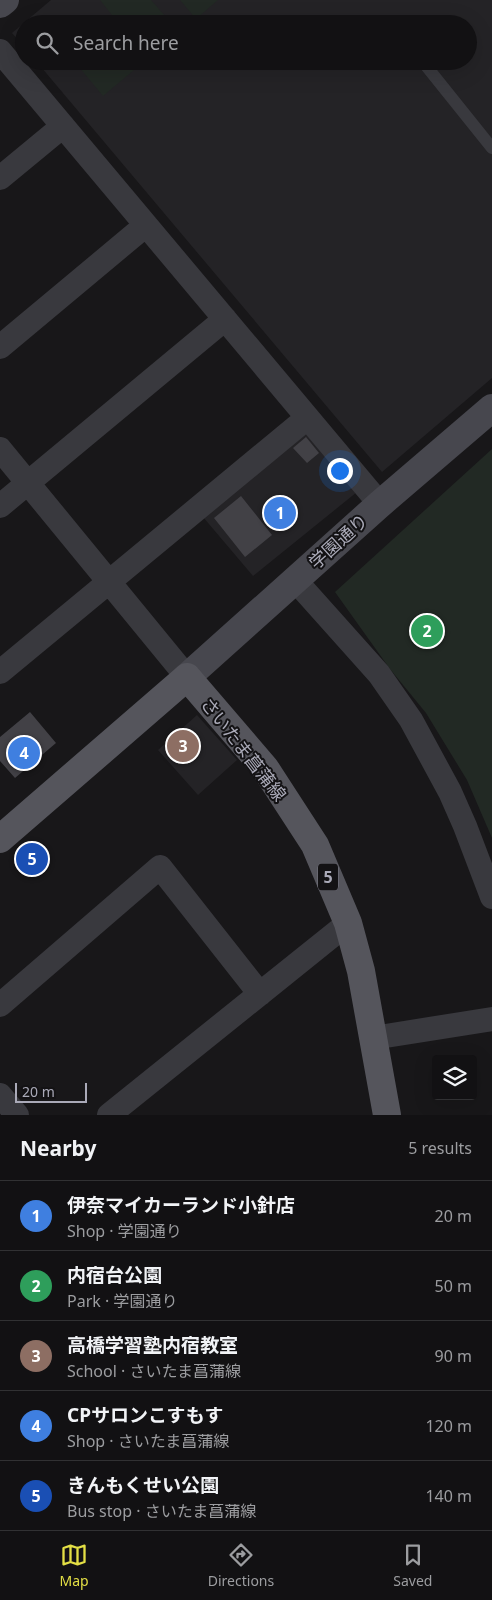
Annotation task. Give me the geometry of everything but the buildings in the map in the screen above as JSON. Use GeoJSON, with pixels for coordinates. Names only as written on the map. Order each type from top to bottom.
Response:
{"type":"FeatureCollection","features":[{"type":"Feature","properties":{"kind":"main road"},"geometry":{"type":"LineString","coordinates":[[0,840],[187,676]]}},
{"type":"Feature","properties":{"kind":"main road","name":"さいたま菖蒲線"},"geometry":{"type":"LineString","coordinates":[[187,676],[265,768],[315,845],[348,923],[361,971],[387,1115]]}},
{"type":"Feature","properties":{"kind":"street"},"geometry":{"type":"LineString","coordinates":[[0,4],[5,0]]}},
{"type":"Feature","properties":{"kind":"street"},"geometry":{"type":"LineString","coordinates":[[0,51],[15,69]]}},
{"type":"Feature","properties":{"kind":"street"},"geometry":{"type":"LineString","coordinates":[[16,70],[380,504]]}},
{"type":"Feature","properties":{"kind":"street"},"geometry":{"type":"LineString","coordinates":[[0,178],[63,126]]}},
{"type":"Feature","properties":{"kind":"street"},"geometry":{"type":"LineString","coordinates":[[0,347],[146,226]]}},
{"type":"Feature","properties":{"kind":"street"},"geometry":{"type":"LineString","coordinates":[[0,506],[225,319]]}},
{"type":"Feature","properties":{"kind":"street","name":"学園通り"},"geometry":{"type":"LineString","coordinates":[[187,676],[380,504],[492,408]]}},
{"type":"Feature","properties":{"kind":"street"},"geometry":{"type":"LineString","coordinates":[[0,672],[307,418]]}},
{"type":"Feature","properties":{"kind":"street"},"geometry":{"type":"LineString","coordinates":[[0,449],[187,676]]}},
{"type":"Feature","properties":{"kind":"street"},"geometry":{"type":"LineString","coordinates":[[295,580],[379,674],[411,720],[450,792],[492,896]]}},
{"type":"Feature","properties":{"kind":"street"},"geometry":{"type":"LineString","coordinates":[[0,1005],[160,867],[260,994]]}},
{"type":"Feature","properties":{"kind":"street"},"geometry":{"type":"LineString","coordinates":[[109,1115],[348,923]]}},
{"type":"Feature","properties":{"kind":"street"},"geometry":{"type":"LineString","coordinates":[[373,1038],[492,1019]]}},
{"type":"Feature","properties":{"kind":"street"},"geometry":{"type":"LineString","coordinates":[[0,1095],[17,1115]]}},
{"type":"Feature","properties":{"kind":"lane"},"geometry":{"type":"LineString","coordinates":[[429,70],[492,148]]}},
{"type":"Feature","properties":{"kind":"shaded area"},"geometry":{"type":"Polygon","coordinates":[[[51,0],[492,0],[492,378],[382,472],[44,70],[477,70],[477,15],[33,15],[51,0]]]}},
{"type":"Feature","properties":{"kind":"shaded area"},"geometry":{"type":"Polygon","coordinates":[[[100,0],[151,0],[164,15],[112,15],[100,0]]]}},
{"type":"Feature","properties":{"kind":"shaded area"},"geometry":{"type":"Polygon","coordinates":[[[180,0],[218,0],[201,15],[193,15],[180,0]]]}},
{"type":"Feature","properties":{"kind":"shaded area"},"geometry":{"type":"Polygon","coordinates":[[[81,70],[134,70],[103,96],[81,70]]]}},
{"type":"Feature","properties":{"kind":"shaded area"},"geometry":{"type":"Polygon","coordinates":[[[305,428],[357,492],[253,576],[203,517],[305,428]]]}},
{"type":"Feature","properties":{"kind":"shaded area"},"geometry":{"type":"Polygon","coordinates":[[[492,449],[492,838],[467,780],[426,713],[390,669],[335,592],[492,449]]]}},
{"type":"Feature","properties":{"kind":"shaded area"},"geometry":{"type":"Polygon","coordinates":[[[197,715],[237,760],[198,795],[158,750],[197,715]]]}},
{"type":"Feature","properties":{"kind":"place","name":"伊奈マイカーランド小針店"},"geometry":{"type":"Point","coordinates":[280,513]}},
{"type":"Feature","properties":{"kind":"place","name":"内宿台公園"},"geometry":{"type":"Point","coordinates":[427,631]}},
{"type":"Feature","properties":{"kind":"place","name":"高橋学習塾内宿教室"},"geometry":{"type":"Point","coordinates":[183,746]}},
{"type":"Feature","properties":{"kind":"place","name":"CPサロンこすもす"},"geometry":{"type":"Point","coordinates":[24,753]}},
{"type":"Feature","properties":{"kind":"place","name":"きんもくせい公園"},"geometry":{"type":"Point","coordinates":[32,859]}}]}
